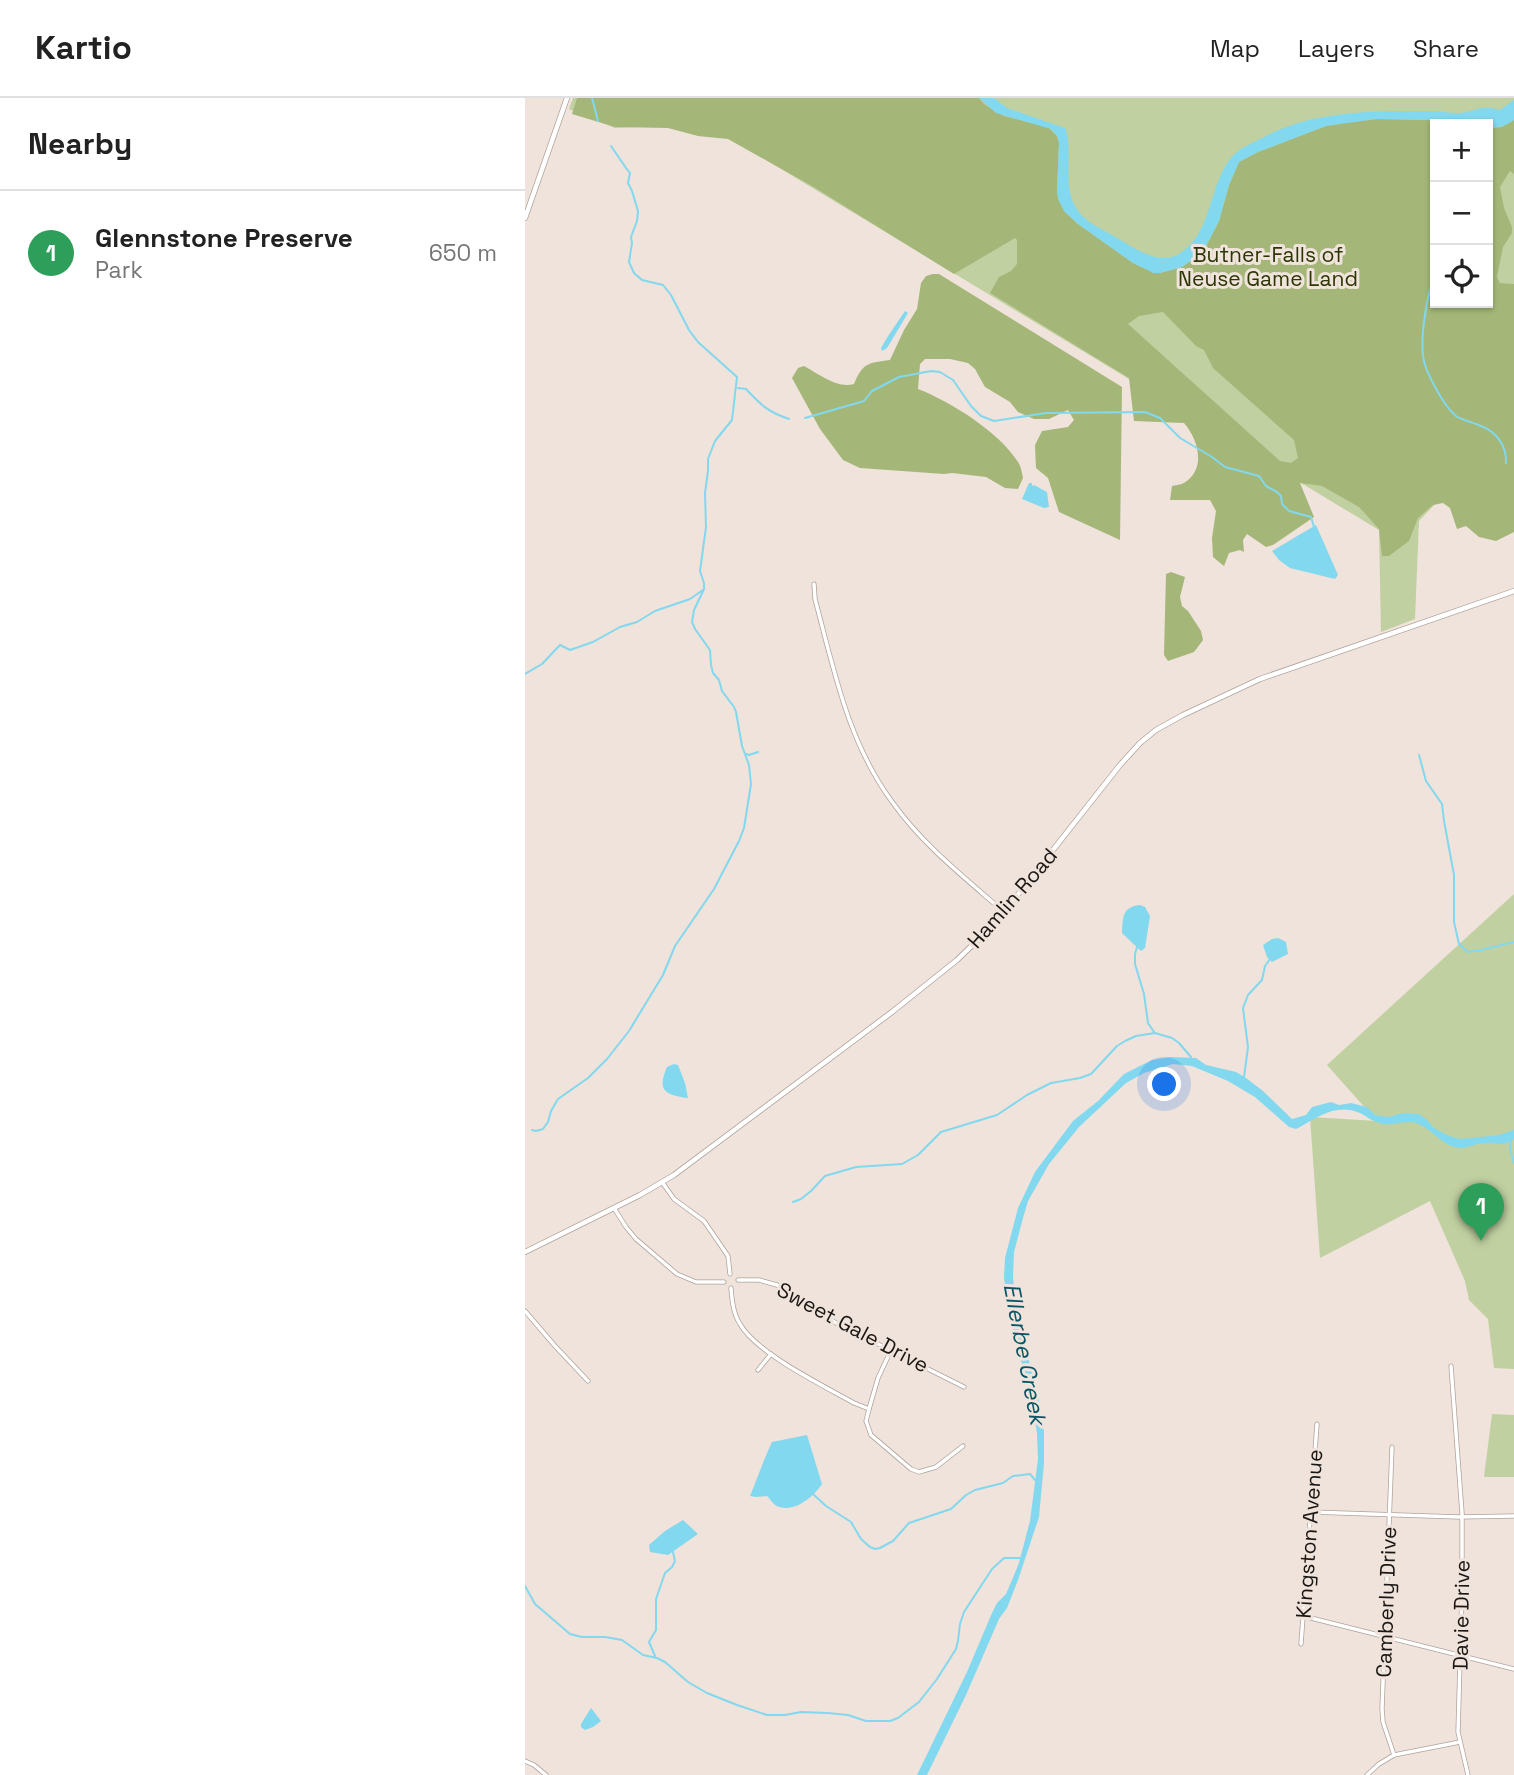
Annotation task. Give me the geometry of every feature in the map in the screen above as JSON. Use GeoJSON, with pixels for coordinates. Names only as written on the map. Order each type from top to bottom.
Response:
{"type":"FeatureCollection","features":[{"type":"Feature","properties":{"kind":"street"},"geometry":{"type":"LineString","coordinates":[[525,218],[567,98]]}},
{"type":"Feature","properties":{"kind":"street"},"geometry":{"type":"LineString","coordinates":[[814,584],[815,599],[849,720],[861,750],[884,791],[929,845],[1004,912]]}},
{"type":"Feature","properties":{"kind":"street","name":"Hamlin Road"},"geometry":{"type":"LineString","coordinates":[[525,1252],[662,1182],[737,1129],[937,977],[978,941],[1004,912],[1120,765],[1156,730],[1272,674],[1514,591]]}},
{"type":"Feature","properties":{"kind":"street"},"geometry":{"type":"LineString","coordinates":[[662,1182],[674,1199],[704,1221],[729,1256],[730,1274],[725,1282]]}},
{"type":"Feature","properties":{"kind":"street"},"geometry":{"type":"LineString","coordinates":[[614,1208],[636,1239],[677,1273],[696,1282],[725,1282]]}},
{"type":"Feature","properties":{"kind":"street"},"geometry":{"type":"LineString","coordinates":[[730,1274],[738,1280],[736,1285],[731,1287]]}},
{"type":"Feature","properties":{"kind":"street","name":"Sweet Gale Drive"},"geometry":{"type":"LineString","coordinates":[[738,1280],[771,1283],[836,1323],[964,1387]]}},
{"type":"Feature","properties":{"kind":"street"},"geometry":{"type":"LineString","coordinates":[[725,1282],[731,1287]]}},
{"type":"Feature","properties":{"kind":"street"},"geometry":{"type":"LineString","coordinates":[[731,1287],[734,1310],[742,1327],[753,1340],[771,1354],[854,1404],[869,1409]]}},
{"type":"Feature","properties":{"kind":"street"},"geometry":{"type":"LineString","coordinates":[[525,1311],[588,1381]]}},
{"type":"Feature","properties":{"kind":"street"},"geometry":{"type":"LineString","coordinates":[[891,1350],[878,1378],[869,1409],[867,1426],[871,1435],[915,1472],[936,1467],[963,1446]]}},
{"type":"Feature","properties":{"kind":"street"},"geometry":{"type":"LineString","coordinates":[[758,1370],[771,1354]]}},
{"type":"Feature","properties":{"kind":"street","name":"Davie Drive"},"geometry":{"type":"LineString","coordinates":[[1451,1366],[1462,1517],[1458,1721],[1468,1775]]}},
{"type":"Feature","properties":{"kind":"street","name":"Kingston Avenue"},"geometry":{"type":"LineString","coordinates":[[1301,1644],[1317,1424]]}},
{"type":"Feature","properties":{"kind":"street","name":"Camberly Drive"},"geometry":{"type":"LineString","coordinates":[[1392,1447],[1382,1717],[1394,1755]]}},
{"type":"Feature","properties":{"kind":"street"},"geometry":{"type":"LineString","coordinates":[[1311,1512],[1514,1516]]}},
{"type":"Feature","properties":{"kind":"street"},"geometry":{"type":"LineString","coordinates":[[1303,1616],[1514,1669]]}},
{"type":"Feature","properties":{"kind":"street"},"geometry":{"type":"LineString","coordinates":[[1367,1775],[1394,1755],[1460,1742]]}},
{"type":"Feature","properties":{"kind":"street"},"geometry":{"type":"LineString","coordinates":[[525,1761],[545,1775]]}},
{"type":"Feature","properties":{"kind":"green space","name":"Butner-Falls of Neuse Game Land"},"geometry":{"type":"Polygon","coordinates":[[[573,98],[1514,98],[1514,421],[1419,521],[1415,619],[1381,632],[1379,530],[695,117],[672,127],[615,128],[569,109],[573,98]]]}},
{"type":"Feature","properties":{"kind":"green space","name":"Butner-Falls of Neuse Game Land"},"geometry":{"type":"Polygon","coordinates":[[[577,98],[979,98],[1004,116],[1048,127],[1057,136],[1059,143],[1057,192],[1066,213],[1133,263],[1160,273],[1182,267],[1203,252],[1219,221],[1239,162],[1326,126],[1377,119],[1430,120],[1430,308],[1493,308],[1493,128],[1502,127],[1514,120],[1514,174],[1510,171],[1500,187],[1512,233],[1503,247],[1497,277],[1500,283],[1514,284],[1514,532],[1496,541],[1479,537],[1466,526],[1457,529],[1450,508],[1443,503],[1433,505],[1418,518],[1409,541],[1389,556],[1382,556],[1379,529],[1359,507],[1322,486],[1300,483],[1314,517],[1266,547],[1247,534],[1243,540],[1244,552],[1240,550],[1229,553],[1224,566],[1213,557],[1212,538],[1216,511],[1210,500],[1170,500],[1172,486],[1186,481],[1197,467],[1196,444],[1184,423],[1134,421],[1129,378],[990,293],[999,277],[1011,271],[1017,264],[1015,238],[954,274],[812,186],[728,139],[698,136],[668,128],[615,127],[572,114],[577,98]],[[1163,312],[1139,316],[1128,324],[1280,461],[1291,463],[1298,458],[1294,440],[1213,368],[1204,350],[1196,346],[1163,312]]]}},
{"type":"Feature","properties":{"kind":"green space"},"geometry":{"type":"Polygon","coordinates":[[[939,274],[1122,387],[1120,540],[1059,512],[1048,478],[1036,468],[1035,445],[1042,431],[1068,427],[1074,420],[1068,410],[1049,419],[1034,419],[1018,412],[1010,402],[985,387],[975,369],[968,363],[950,359],[925,359],[920,364],[918,389],[959,410],[999,439],[1020,465],[1023,478],[1018,489],[1005,488],[986,477],[860,468],[843,460],[820,429],[792,378],[798,368],[804,366],[828,380],[848,385],[854,384],[860,371],[868,365],[890,360],[917,309],[921,283],[926,276],[939,274]]]}},
{"type":"Feature","properties":{"kind":"green space"},"geometry":{"type":"Polygon","coordinates":[[[1171,572],[1185,577],[1180,597],[1182,606],[1201,631],[1203,640],[1194,652],[1168,661],[1164,655],[1166,574],[1171,572]]]}},
{"type":"Feature","properties":{"kind":"green space"},"geometry":{"type":"Polygon","coordinates":[[[1514,894],[1514,1369],[1494,1368],[1488,1319],[1469,1300],[1465,1281],[1430,1201],[1320,1258],[1310,1117],[1377,1121],[1327,1065],[1514,894]]]}},
{"type":"Feature","properties":{"kind":"green space"},"geometry":{"type":"Polygon","coordinates":[[[1492,1414],[1514,1415],[1514,1477],[1484,1477],[1492,1414]]]}},
{"type":"Feature","properties":{"kind":"water"},"geometry":{"type":"Polygon","coordinates":[[[979,98],[994,98],[1007,108],[1065,128],[1069,146],[1069,187],[1078,211],[1091,223],[1136,249],[1162,258],[1179,254],[1198,234],[1218,182],[1231,158],[1245,146],[1282,129],[1347,114],[1415,111],[1459,113],[1482,108],[1500,110],[1514,100],[1514,120],[1502,126],[1493,127],[1493,119],[1376,119],[1326,126],[1258,152],[1239,162],[1219,221],[1203,252],[1182,267],[1160,273],[1133,263],[1064,211],[1057,192],[1059,143],[1051,129],[996,113],[979,98]]]}},
{"type":"Feature","properties":{"kind":"water"},"geometry":{"type":"Polygon","coordinates":[[[905,311],[908,313],[887,348],[882,351],[881,348],[905,311]]]}},
{"type":"Feature","properties":{"kind":"water"},"geometry":{"type":"Polygon","coordinates":[[[1029,483],[1047,492],[1049,507],[1044,508],[1022,499],[1029,483]]]}},
{"type":"Feature","properties":{"kind":"water"},"geometry":{"type":"Polygon","coordinates":[[[1316,525],[1338,575],[1335,579],[1290,568],[1272,551],[1316,525]]]}},
{"type":"Feature","properties":{"kind":"water"},"geometry":{"type":"Polygon","coordinates":[[[1140,905],[1145,907],[1150,916],[1145,948],[1141,951],[1122,933],[1123,918],[1127,911],[1140,905]]]}},
{"type":"Feature","properties":{"kind":"water"},"geometry":{"type":"Polygon","coordinates":[[[1278,938],[1286,942],[1288,954],[1272,962],[1263,945],[1278,938]]]}},
{"type":"Feature","properties":{"kind":"water","name":"Ellerbe Creek"},"geometry":{"type":"Polygon","coordinates":[[[1170,1057],[1196,1058],[1206,1065],[1236,1072],[1263,1091],[1292,1119],[1306,1115],[1312,1107],[1331,1102],[1339,1105],[1351,1103],[1367,1107],[1375,1115],[1381,1116],[1419,1114],[1434,1128],[1460,1139],[1499,1135],[1514,1130],[1514,1139],[1502,1144],[1455,1147],[1418,1124],[1383,1124],[1344,1109],[1329,1112],[1296,1129],[1289,1127],[1255,1097],[1228,1081],[1192,1066],[1173,1064],[1144,1073],[1126,1083],[1079,1127],[1049,1164],[1028,1201],[1014,1252],[1013,1278],[1018,1321],[1038,1394],[1044,1431],[1039,1517],[1007,1608],[999,1619],[966,1695],[927,1775],[917,1775],[967,1672],[992,1613],[1006,1594],[1019,1563],[1030,1521],[1038,1459],[1037,1433],[1032,1402],[1010,1318],[1004,1278],[1005,1258],[1018,1208],[1035,1172],[1073,1121],[1098,1101],[1124,1074],[1152,1060],[1170,1057]]]}},
{"type":"Feature","properties":{"kind":"water"},"geometry":{"type":"Polygon","coordinates":[[[678,1065],[688,1098],[668,1093],[663,1086],[667,1067],[678,1065]]]}},
{"type":"Feature","properties":{"kind":"water"},"geometry":{"type":"Polygon","coordinates":[[[807,1435],[822,1484],[814,1493],[804,1502],[786,1508],[776,1505],[767,1496],[750,1496],[772,1442],[807,1435]]]}},
{"type":"Feature","properties":{"kind":"water"},"geometry":{"type":"Polygon","coordinates":[[[683,1520],[698,1534],[668,1555],[650,1552],[649,1545],[683,1520]]]}},
{"type":"Feature","properties":{"kind":"water"},"geometry":{"type":"Polygon","coordinates":[[[591,1708],[601,1721],[585,1730],[581,1724],[591,1708]]]}},
{"type":"Feature","properties":{"kind":"waterway"},"geometry":{"type":"LineString","coordinates":[[592,98],[598,121]]}},
{"type":"Feature","properties":{"kind":"waterway"},"geometry":{"type":"LineString","coordinates":[[532,1130],[543,1129],[558,1099],[588,1078],[629,1031],[663,975],[675,946],[714,889],[739,841],[744,828],[751,784],[736,712],[713,673],[710,650],[692,622],[694,610],[704,589],[700,571],[706,527],[708,459],[715,441],[732,420],[737,377],[698,342],[663,285],[642,280],[634,273],[629,262],[631,237],[638,211],[628,183],[630,173],[611,146]]}},
{"type":"Feature","properties":{"kind":"waterway"},"geometry":{"type":"LineString","coordinates":[[1430,291],[1422,344],[1426,369],[1453,414],[1487,429],[1496,436],[1505,451],[1506,463]]}},
{"type":"Feature","properties":{"kind":"waterway"},"geometry":{"type":"LineString","coordinates":[[805,418],[864,401],[872,391],[899,377],[931,371],[940,372],[953,380],[971,406],[981,416],[994,421],[1046,413],[1145,412],[1160,418],[1180,438],[1225,467],[1259,476],[1266,486],[1281,496],[1282,504],[1289,511],[1311,517],[1314,527]]}},
{"type":"Feature","properties":{"kind":"waterway"},"geometry":{"type":"LineString","coordinates":[[738,388],[746,389],[765,407],[789,419]]}},
{"type":"Feature","properties":{"kind":"waterway"},"geometry":{"type":"LineString","coordinates":[[525,674],[542,664],[560,645],[570,650],[593,642],[655,611],[690,599],[703,590]]}},
{"type":"Feature","properties":{"kind":"waterway"},"geometry":{"type":"LineString","coordinates":[[746,754],[758,752]]}},
{"type":"Feature","properties":{"kind":"waterway"},"geometry":{"type":"LineString","coordinates":[[1419,755],[1426,781],[1442,804],[1454,875],[1454,922],[1459,944],[1468,952],[1514,942]]}},
{"type":"Feature","properties":{"kind":"waterway"},"geometry":{"type":"LineString","coordinates":[[1137,947],[1135,964],[1144,994],[1148,1023],[1154,1032]]}},
{"type":"Feature","properties":{"kind":"waterway"},"geometry":{"type":"LineString","coordinates":[[1244,1077],[1248,1047],[1243,1008],[1248,995],[1262,980],[1265,966],[1270,959]]}},
{"type":"Feature","properties":{"kind":"waterway"},"geometry":{"type":"LineString","coordinates":[[793,1202],[811,1191],[825,1176],[856,1167],[902,1164],[918,1155],[941,1132],[997,1115],[1051,1083],[1091,1074],[1117,1046],[1136,1036],[1155,1033],[1172,1038],[1191,1057]]}},
{"type":"Feature","properties":{"kind":"waterway"},"geometry":{"type":"LineString","coordinates":[[1511,1140],[1510,1149],[1514,1163]]}},
{"type":"Feature","properties":{"kind":"waterway"},"geometry":{"type":"LineString","coordinates":[[813,1494],[851,1522],[861,1539],[875,1549],[893,1541],[909,1523],[951,1509],[975,1490],[1003,1483],[1013,1476],[1030,1474],[1035,1480]]}},
{"type":"Feature","properties":{"kind":"waterway"},"geometry":{"type":"LineString","coordinates":[[655,1656],[649,1642],[656,1630],[656,1599],[665,1573],[675,1561],[673,1552]]}},
{"type":"Feature","properties":{"kind":"waterway"},"geometry":{"type":"LineString","coordinates":[[525,1586],[535,1604],[570,1634],[622,1640],[643,1655],[665,1662],[688,1682],[707,1693],[737,1705],[767,1715],[828,1713],[848,1715],[866,1721],[890,1721],[919,1702],[937,1679],[956,1649],[964,1612],[992,1569],[1004,1558],[1022,1558]]}},
{"type":"Feature","properties":{"kind":"place","name":"Glennstone Preserve"},"geometry":{"type":"Point","coordinates":[1481,1241]}}]}
